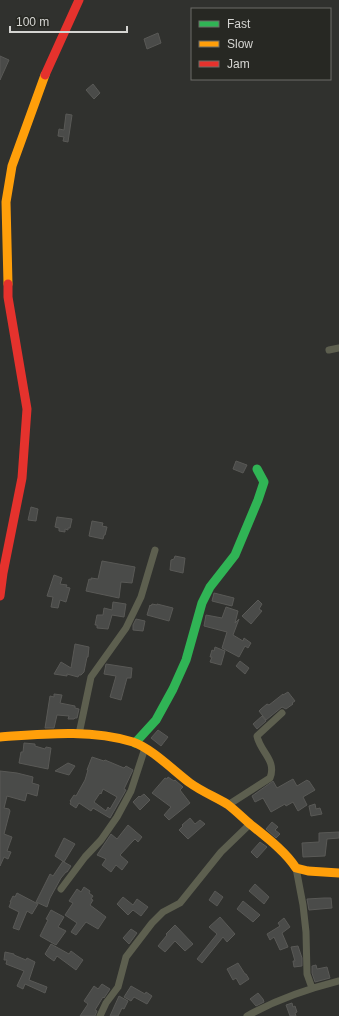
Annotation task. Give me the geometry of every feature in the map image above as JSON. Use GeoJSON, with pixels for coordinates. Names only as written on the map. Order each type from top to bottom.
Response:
{"type":"FeatureCollection","features":[{"type":"Feature","properties":{"kind":"street"},"geometry":{"type":"LineString","coordinates":[[0,596],[3,573],[22,478],[27,409],[8,297],[6,202],[12,166],[43,78],[79,0]]}},
{"type":"Feature","properties":{"kind":"street"},"geometry":{"type":"LineString","coordinates":[[330,350],[339,348]]}},
{"type":"Feature","properties":{"kind":"street"},"geometry":{"type":"LineString","coordinates":[[135,743],[156,720],[163,708],[186,660],[200,609],[210,587],[235,556],[264,482],[256,469]]}},
{"type":"Feature","properties":{"kind":"street"},"geometry":{"type":"LineString","coordinates":[[79,734],[92,677],[126,628],[141,597],[155,550]]}},
{"type":"Feature","properties":{"kind":"street"},"geometry":{"type":"LineString","coordinates":[[228,805],[270,778],[272,774],[272,763],[258,743],[257,736],[282,713]]}},
{"type":"Feature","properties":{"kind":"street"},"geometry":{"type":"LineString","coordinates":[[0,737],[47,734],[79,734],[120,739],[135,743],[145,748],[192,784],[228,805],[272,843],[292,862],[296,868],[303,905],[306,932],[307,974],[312,988]]}},
{"type":"Feature","properties":{"kind":"street"},"geometry":{"type":"LineString","coordinates":[[61,889],[117,817],[131,791],[145,748]]}},
{"type":"Feature","properties":{"kind":"street"},"geometry":{"type":"LineString","coordinates":[[100,1016],[106,1003],[118,987],[126,957],[163,912],[180,903],[221,852],[250,824]]}},
{"type":"Feature","properties":{"kind":"street"},"geometry":{"type":"LineString","coordinates":[[296,868],[308,872],[339,873]]}},
{"type":"Feature","properties":{"kind":"street"},"geometry":{"type":"LineString","coordinates":[[247,1016],[261,1008],[312,988],[339,981]]}},
{"type":"Feature","properties":{"kind":"building"},"geometry":{"type":"Polygon","coordinates":[[[158,33],[161,43],[147,49],[144,39],[158,33]]]}},
{"type":"Feature","properties":{"kind":"building"},"geometry":{"type":"Polygon","coordinates":[[[0,56],[9,60],[0,80],[0,56]]]}},
{"type":"Feature","properties":{"kind":"building"},"geometry":{"type":"Polygon","coordinates":[[[93,84],[100,93],[94,99],[86,90],[93,84]]]}},
{"type":"Feature","properties":{"kind":"building"},"geometry":{"type":"Polygon","coordinates":[[[66,114],[72,115],[68,142],[63,141],[64,137],[58,136],[59,129],[64,130],[66,114]]]}},
{"type":"Feature","properties":{"kind":"building"},"geometry":{"type":"Polygon","coordinates":[[[236,461],[247,465],[243,473],[233,469],[236,461]]]}},
{"type":"Feature","properties":{"kind":"building"},"geometry":{"type":"Polygon","coordinates":[[[31,507],[38,509],[36,521],[28,520],[31,507]]]}},
{"type":"Feature","properties":{"kind":"building"},"geometry":{"type":"Polygon","coordinates":[[[57,517],[72,519],[68,530],[65,529],[65,532],[59,531],[59,528],[55,527],[57,517]]]}},
{"type":"Feature","properties":{"kind":"building"},"geometry":{"type":"Polygon","coordinates":[[[92,521],[103,523],[102,526],[107,527],[103,539],[89,536],[92,521]]]}},
{"type":"Feature","properties":{"kind":"building"},"geometry":{"type":"Polygon","coordinates":[[[175,556],[185,558],[183,573],[170,570],[171,560],[174,559],[175,556]]]}},
{"type":"Feature","properties":{"kind":"building"},"geometry":{"type":"Polygon","coordinates":[[[102,561],[135,567],[132,583],[121,582],[119,598],[86,591],[89,579],[98,579],[102,561]]]}},
{"type":"Feature","properties":{"kind":"building"},"geometry":{"type":"Polygon","coordinates":[[[54,575],[62,578],[60,584],[67,585],[66,587],[70,588],[66,602],[60,600],[58,608],[51,607],[53,597],[47,596],[54,575]]]}},
{"type":"Feature","properties":{"kind":"building"},"geometry":{"type":"Polygon","coordinates":[[[214,593],[234,598],[232,606],[212,601],[214,593]]]}},
{"type":"Feature","properties":{"kind":"building"},"geometry":{"type":"Polygon","coordinates":[[[258,600],[262,604],[259,609],[262,611],[251,624],[242,616],[258,600]]]}},
{"type":"Feature","properties":{"kind":"building"},"geometry":{"type":"Polygon","coordinates":[[[113,602],[126,604],[124,617],[112,615],[108,629],[97,628],[97,625],[95,625],[97,615],[103,615],[104,608],[112,610],[113,602]]]}},
{"type":"Feature","properties":{"kind":"building"},"geometry":{"type":"Polygon","coordinates":[[[152,604],[173,608],[169,621],[147,615],[150,605],[151,606],[152,604]]]}},
{"type":"Feature","properties":{"kind":"building"},"geometry":{"type":"Polygon","coordinates":[[[226,607],[238,611],[235,623],[239,619],[233,635],[243,641],[244,638],[251,643],[248,648],[245,646],[239,657],[222,648],[227,632],[204,626],[206,615],[222,618],[226,607]]]}},
{"type":"Feature","properties":{"kind":"building"},"geometry":{"type":"Polygon","coordinates":[[[136,619],[145,621],[143,631],[133,630],[133,625],[136,619]]]}},
{"type":"Feature","properties":{"kind":"building"},"geometry":{"type":"Polygon","coordinates":[[[75,644],[89,647],[84,672],[78,677],[67,674],[67,676],[54,674],[61,662],[71,668],[75,644]]]}},
{"type":"Feature","properties":{"kind":"building"},"geometry":{"type":"Polygon","coordinates":[[[215,647],[225,651],[221,665],[210,662],[212,650],[214,651],[215,647]]]}},
{"type":"Feature","properties":{"kind":"building"},"geometry":{"type":"Polygon","coordinates":[[[240,661],[249,668],[245,674],[236,666],[240,661]]]}},
{"type":"Feature","properties":{"kind":"building"},"geometry":{"type":"Polygon","coordinates":[[[106,664],[132,668],[131,678],[127,678],[121,700],[110,697],[116,676],[104,674],[106,664]]]}},
{"type":"Feature","properties":{"kind":"building"},"geometry":{"type":"Polygon","coordinates":[[[288,692],[295,701],[292,703],[293,704],[286,709],[282,707],[266,720],[259,711],[267,704],[269,705],[288,692]]]}},
{"type":"Feature","properties":{"kind":"building"},"geometry":{"type":"Polygon","coordinates":[[[54,694],[62,695],[60,703],[75,706],[75,708],[79,709],[77,718],[68,719],[69,716],[57,715],[54,728],[45,728],[50,696],[54,697],[54,694]]]}},
{"type":"Feature","properties":{"kind":"building"},"geometry":{"type":"Polygon","coordinates":[[[262,716],[266,721],[257,729],[253,724],[262,716]]]}},
{"type":"Feature","properties":{"kind":"building"},"geometry":{"type":"Polygon","coordinates":[[[158,730],[168,737],[161,746],[151,738],[158,730]]]}},
{"type":"Feature","properties":{"kind":"building"},"geometry":{"type":"Polygon","coordinates":[[[24,743],[35,744],[35,746],[45,749],[46,747],[51,748],[48,769],[19,763],[21,752],[23,752],[24,743]]]}},
{"type":"Feature","properties":{"kind":"building"},"geometry":{"type":"Polygon","coordinates":[[[92,757],[105,760],[124,768],[126,766],[133,770],[124,789],[126,790],[110,818],[93,808],[91,811],[79,803],[76,808],[70,804],[70,801],[74,795],[76,796],[85,780],[92,757]],[[103,789],[101,794],[100,793],[94,802],[106,811],[108,807],[110,809],[117,797],[103,789]]]}},
{"type":"Feature","properties":{"kind":"building"},"geometry":{"type":"Polygon","coordinates":[[[68,763],[75,766],[69,775],[55,771],[68,763]]]}},
{"type":"Feature","properties":{"kind":"building"},"geometry":{"type":"Polygon","coordinates":[[[0,771],[33,777],[32,783],[39,785],[37,796],[27,793],[25,801],[7,796],[4,808],[9,809],[10,811],[4,834],[12,837],[7,851],[11,852],[8,859],[4,857],[0,866],[0,771]]]}},
{"type":"Feature","properties":{"kind":"building"},"geometry":{"type":"Polygon","coordinates":[[[168,777],[174,781],[175,780],[183,787],[180,790],[190,803],[169,820],[164,815],[171,807],[152,793],[165,778],[167,779],[168,777]]]}},
{"type":"Feature","properties":{"kind":"building"},"geometry":{"type":"Polygon","coordinates":[[[293,779],[297,786],[307,780],[309,781],[315,790],[303,797],[307,805],[298,811],[293,802],[286,806],[285,804],[271,812],[263,798],[255,802],[252,796],[273,781],[277,788],[293,779]]]}},
{"type":"Feature","properties":{"kind":"building"},"geometry":{"type":"Polygon","coordinates":[[[144,794],[150,800],[140,810],[133,802],[139,796],[140,797],[144,794]]]}},
{"type":"Feature","properties":{"kind":"building"},"geometry":{"type":"Polygon","coordinates":[[[315,804],[316,809],[320,808],[322,814],[311,816],[309,806],[315,804]]]}},
{"type":"Feature","properties":{"kind":"building"},"geometry":{"type":"Polygon","coordinates":[[[190,818],[195,824],[200,820],[205,824],[188,839],[179,830],[190,818]]]}},
{"type":"Feature","properties":{"kind":"building"},"geometry":{"type":"Polygon","coordinates":[[[272,822],[278,827],[275,830],[280,834],[276,838],[266,829],[272,822]]]}},
{"type":"Feature","properties":{"kind":"building"},"geometry":{"type":"Polygon","coordinates":[[[128,825],[142,837],[138,842],[135,839],[120,855],[128,862],[122,870],[116,865],[111,872],[102,865],[106,859],[97,855],[111,834],[117,839],[128,825]]]}},
{"type":"Feature","properties":{"kind":"building"},"geometry":{"type":"Polygon","coordinates":[[[339,832],[339,838],[327,839],[325,856],[303,857],[302,843],[319,842],[319,833],[339,832]]]}},
{"type":"Feature","properties":{"kind":"building"},"geometry":{"type":"Polygon","coordinates":[[[64,838],[75,844],[64,862],[71,866],[61,878],[50,898],[47,907],[36,902],[50,874],[53,876],[63,861],[55,856],[64,838]]]}},
{"type":"Feature","properties":{"kind":"building"},"geometry":{"type":"Polygon","coordinates":[[[260,842],[267,847],[257,858],[251,852],[260,842]]]}},
{"type":"Feature","properties":{"kind":"building"},"geometry":{"type":"Polygon","coordinates":[[[255,884],[269,897],[264,904],[249,891],[255,884]]]}},
{"type":"Feature","properties":{"kind":"building"},"geometry":{"type":"Polygon","coordinates":[[[84,887],[90,891],[89,893],[93,896],[91,899],[93,900],[90,905],[106,917],[98,929],[86,922],[76,935],[71,932],[77,923],[65,915],[73,903],[69,901],[77,889],[81,892],[84,887]]]}},
{"type":"Feature","properties":{"kind":"building"},"geometry":{"type":"Polygon","coordinates":[[[215,891],[223,897],[217,906],[209,900],[215,891]]]}},
{"type":"Feature","properties":{"kind":"building"},"geometry":{"type":"Polygon","coordinates":[[[17,893],[38,904],[32,914],[27,911],[19,930],[13,928],[19,912],[9,907],[13,896],[15,897],[17,893]]]}},
{"type":"Feature","properties":{"kind":"building"},"geometry":{"type":"Polygon","coordinates":[[[123,897],[133,905],[137,899],[148,907],[141,916],[133,910],[128,915],[117,904],[123,897]]]}},
{"type":"Feature","properties":{"kind":"building"},"geometry":{"type":"Polygon","coordinates":[[[331,898],[332,908],[309,910],[307,899],[331,898]]]}},
{"type":"Feature","properties":{"kind":"building"},"geometry":{"type":"Polygon","coordinates":[[[243,901],[260,915],[253,922],[237,909],[243,901]]]}},
{"type":"Feature","properties":{"kind":"building"},"geometry":{"type":"Polygon","coordinates":[[[51,910],[64,917],[58,927],[66,931],[56,945],[40,936],[51,910]]]}},
{"type":"Feature","properties":{"kind":"building"},"geometry":{"type":"Polygon","coordinates":[[[220,917],[235,934],[227,942],[223,937],[202,963],[197,959],[217,934],[209,927],[220,917]]]}},
{"type":"Feature","properties":{"kind":"building"},"geometry":{"type":"Polygon","coordinates":[[[284,918],[290,927],[282,933],[288,947],[280,950],[274,937],[270,940],[267,934],[280,926],[278,923],[284,918]]]}},
{"type":"Feature","properties":{"kind":"building"},"geometry":{"type":"Polygon","coordinates":[[[175,925],[193,944],[185,951],[175,941],[165,952],[158,946],[167,935],[166,934],[175,925]]]}},
{"type":"Feature","properties":{"kind":"building"},"geometry":{"type":"Polygon","coordinates":[[[131,929],[137,933],[129,944],[123,938],[131,929]]]}},
{"type":"Feature","properties":{"kind":"building"},"geometry":{"type":"Polygon","coordinates":[[[51,944],[69,954],[71,951],[83,960],[76,970],[57,956],[54,961],[45,954],[51,944]]]}},
{"type":"Feature","properties":{"kind":"building"},"geometry":{"type":"Polygon","coordinates":[[[298,946],[302,958],[302,966],[294,967],[293,961],[295,961],[291,947],[298,946]]]}},
{"type":"Feature","properties":{"kind":"building"},"geometry":{"type":"Polygon","coordinates":[[[5,952],[14,954],[26,960],[27,958],[35,962],[29,980],[47,987],[45,993],[25,984],[23,989],[17,986],[24,971],[6,964],[7,960],[4,960],[5,952]]]}},
{"type":"Feature","properties":{"kind":"building"},"geometry":{"type":"Polygon","coordinates":[[[238,963],[249,979],[240,985],[236,978],[233,980],[227,969],[238,963]]]}},
{"type":"Feature","properties":{"kind":"building"},"geometry":{"type":"Polygon","coordinates":[[[316,965],[317,969],[327,967],[330,978],[315,982],[312,973],[312,966],[316,965]]]}},
{"type":"Feature","properties":{"kind":"building"},"geometry":{"type":"Polygon","coordinates":[[[102,984],[110,989],[95,1010],[97,1011],[95,1016],[80,1016],[88,1004],[84,1001],[94,986],[98,989],[102,984]]]}},
{"type":"Feature","properties":{"kind":"building"},"geometry":{"type":"Polygon","coordinates":[[[131,986],[145,994],[146,992],[152,996],[147,1004],[134,997],[131,1001],[124,997],[131,986]]]}},
{"type":"Feature","properties":{"kind":"building"},"geometry":{"type":"Polygon","coordinates":[[[258,993],[264,1002],[256,1006],[250,999],[258,993]]]}},
{"type":"Feature","properties":{"kind":"building"},"geometry":{"type":"Polygon","coordinates":[[[119,996],[128,1001],[118,1016],[110,1016],[119,996]]]}},
{"type":"Feature","properties":{"kind":"building"},"geometry":{"type":"Polygon","coordinates":[[[292,1003],[297,1012],[295,1013],[296,1016],[290,1016],[286,1005],[292,1003]]]}},
{"type":"Feature","properties":{"kind":"traffic: fast"},"geometry":{"type":"LineString","coordinates":[[135,743],[156,720],[173,689],[186,660],[202,603],[210,587],[235,555],[264,482],[257,469]]}},
{"type":"Feature","properties":{"kind":"traffic: slow"},"geometry":{"type":"LineString","coordinates":[[8,284],[6,202],[12,166],[45,75]]}},
{"type":"Feature","properties":{"kind":"traffic: slow"},"geometry":{"type":"LineString","coordinates":[[0,737],[50,734],[84,734],[100,735],[133,742],[155,754],[194,786],[227,804],[275,844],[296,868],[308,871],[339,873]]}},
{"type":"Feature","properties":{"kind":"traffic: jam"},"geometry":{"type":"LineString","coordinates":[[45,75],[79,0]]}},
{"type":"Feature","properties":{"kind":"traffic: jam"},"geometry":{"type":"LineString","coordinates":[[0,596],[3,573],[22,478],[27,409],[8,297],[8,284]]}}]}
